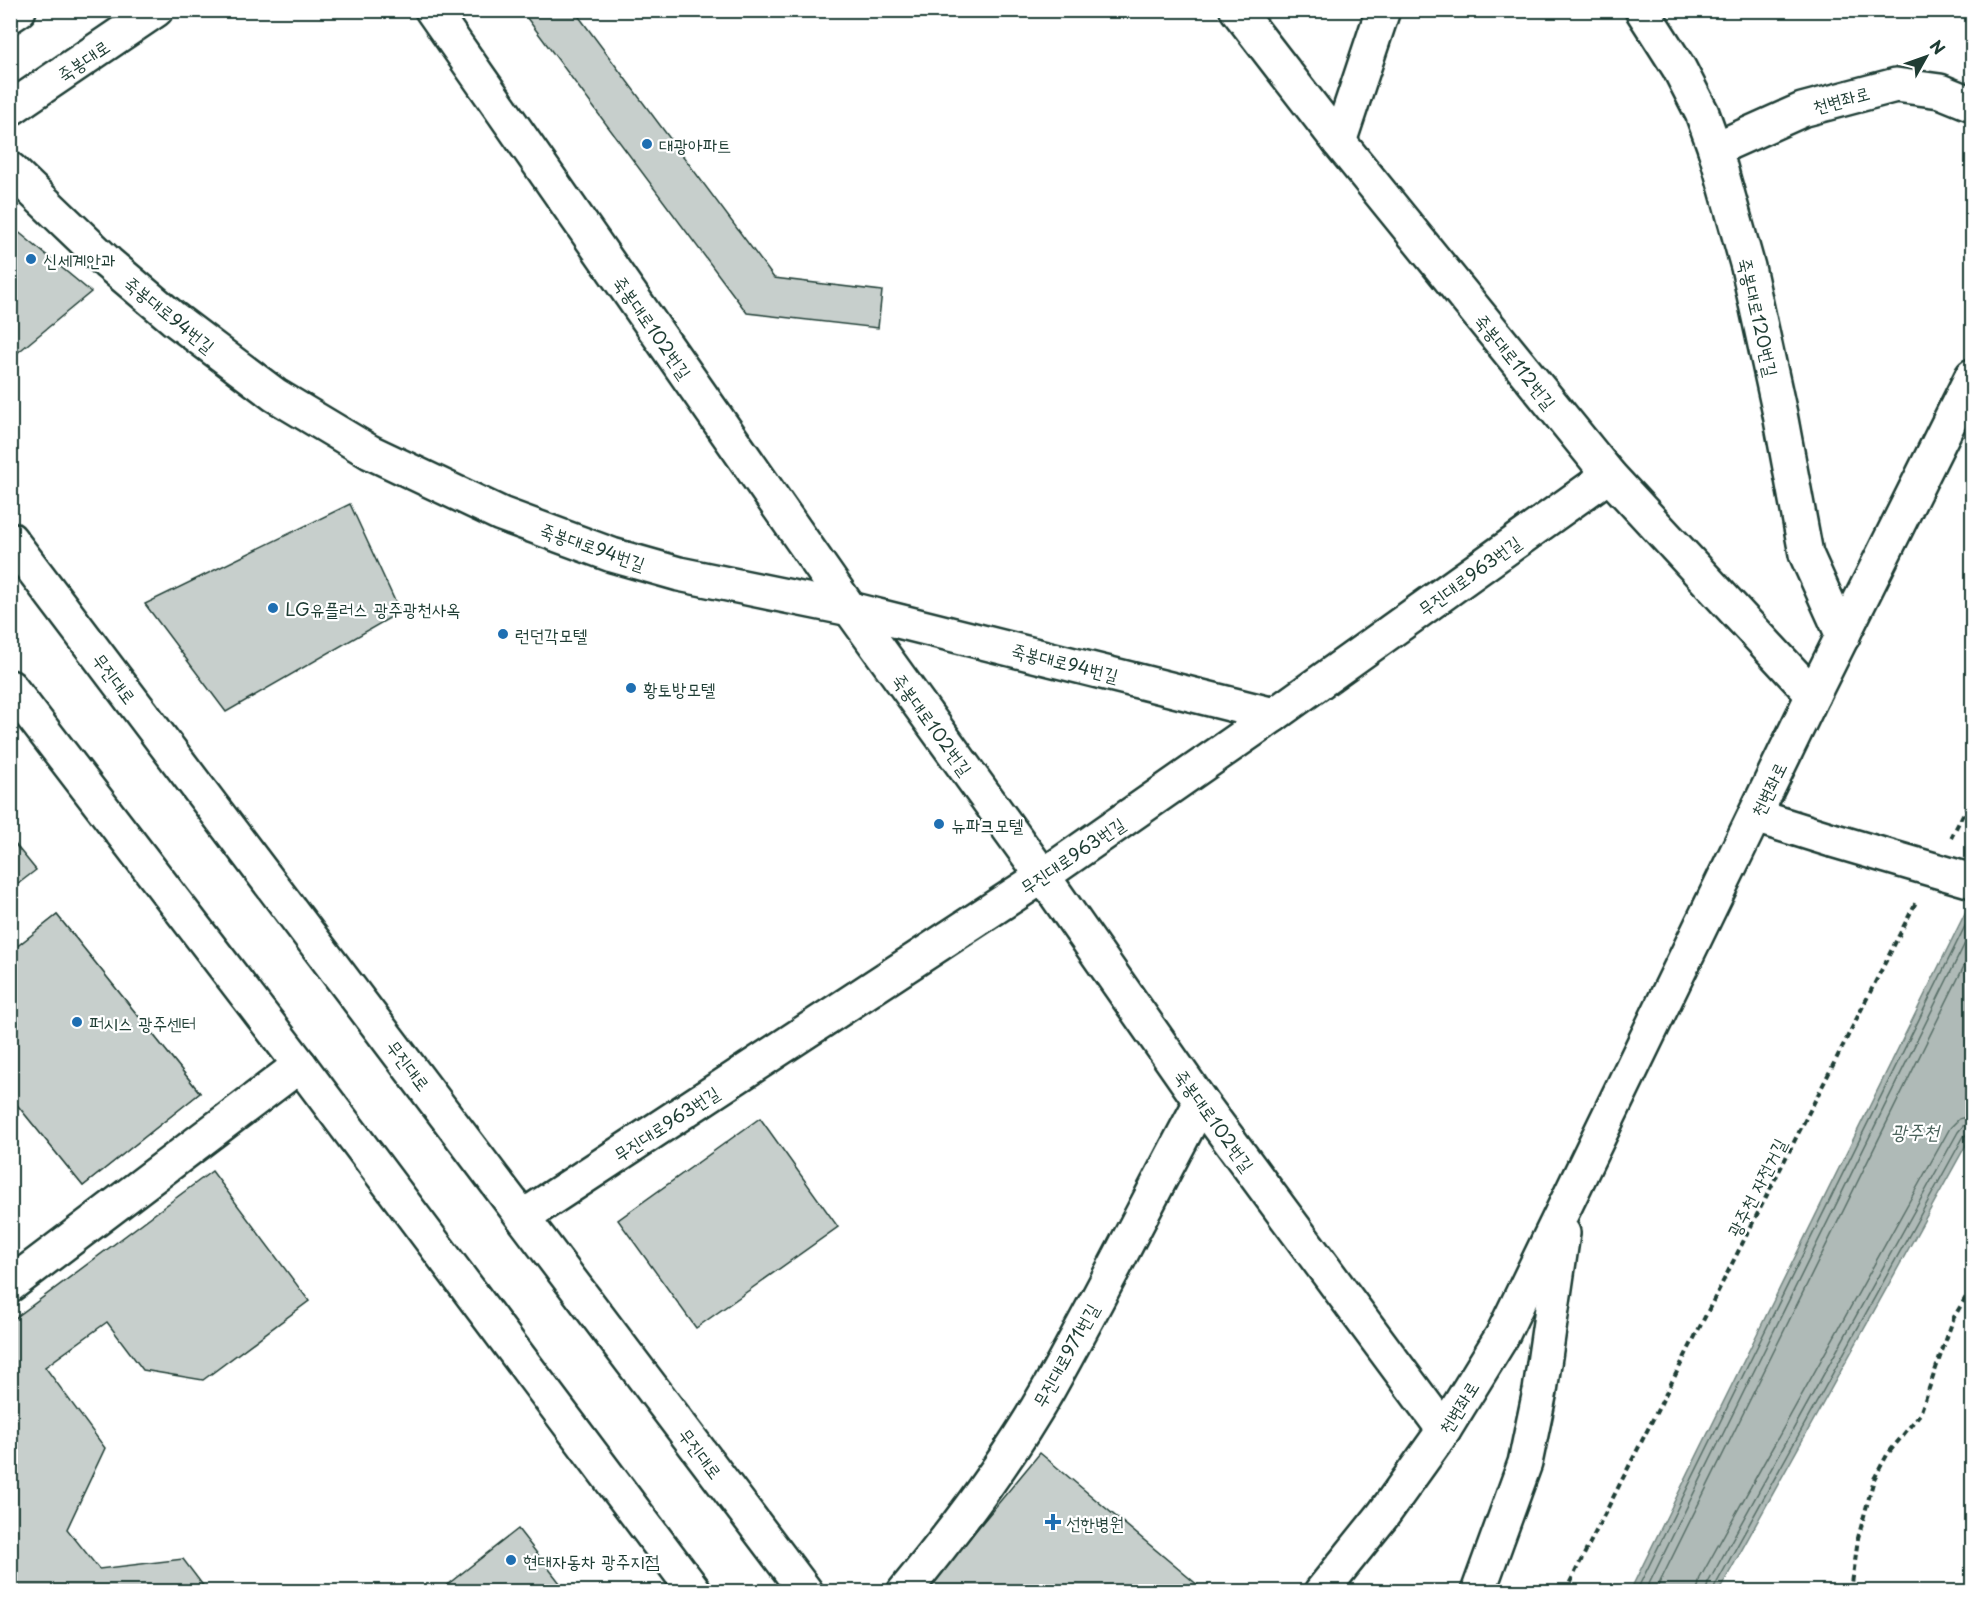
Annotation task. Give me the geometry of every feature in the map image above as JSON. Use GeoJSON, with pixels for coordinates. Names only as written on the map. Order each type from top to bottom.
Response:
{"type":"FeatureCollection","features":[{"type":"Feature","properties":{"kind":"street"},"geometry":{"type":"LineString","coordinates":[[10,16],[19,10]]}},
{"type":"Feature","properties":{"kind":"street","name":"죽봉대로"},"geometry":{"type":"LineString","coordinates":[[10,109],[156,10]]}},
{"type":"Feature","properties":{"kind":"street","name":"죽봉대로102번길"},"geometry":{"type":"LineString","coordinates":[[432,10],[850,609],[1043,876],[1201,1102],[1444,1430]]}},
{"type":"Feature","properties":{"kind":"street","name":"죽봉대로112번길"},"geometry":{"type":"LineString","coordinates":[[1237,10],[1338,142],[1609,475],[1814,695]]}},
{"type":"Feature","properties":{"kind":"street"},"geometry":{"type":"LineString","coordinates":[[1338,142],[1383,10]]}},
{"type":"Feature","properties":{"kind":"street","name":"죽봉대로120번길"},"geometry":{"type":"LineString","coordinates":[[1642,10],[1679,68],[1702,113],[1715,149],[1748,267],[1780,414],[1806,554],[1843,636]]}},
{"type":"Feature","properties":{"kind":"street","name":"천변좌로"},"geometry":{"type":"LineString","coordinates":[[1715,149],[1802,110],[1896,85],[1940,91],[1972,104]]}},
{"type":"Feature","properties":{"kind":"street","name":"죽봉대로94번길"},"geometry":{"type":"LineString","coordinates":[[10,169],[108,263],[173,318],[275,395],[370,452],[501,514],[612,555],[680,574],[850,609],[1274,715]]}},
{"type":"Feature","properties":{"kind":"street","name":"천변좌로"},"geometry":{"type":"LineString","coordinates":[[1321,1592],[1383,1515],[1444,1430],[1502,1336],[1972,376]]}},
{"type":"Feature","properties":{"kind":"street","name":"무진대로963번길"},"geometry":{"type":"LineString","coordinates":[[523,1217],[1043,876],[1274,715],[1609,475]]}},
{"type":"Feature","properties":{"kind":"street","name":"무진대로"},"geometry":{"type":"LineString","coordinates":[[10,539],[806,1592]]}},
{"type":"Feature","properties":{"kind":"street"},"geometry":{"type":"LineString","coordinates":[[10,687],[300,1065],[695,1592]]}},
{"type":"Feature","properties":{"kind":"street"},"geometry":{"type":"LineString","coordinates":[[1755,816],[1972,881]]}},
{"type":"Feature","properties":{"kind":"street"},"geometry":{"type":"LineString","coordinates":[[10,1285],[300,1065]]}},
{"type":"Feature","properties":{"kind":"street","name":"무진대로971번길"},"geometry":{"type":"LineString","coordinates":[[904,1592],[948,1539],[994,1474],[1048,1389],[1201,1102]]}},
{"type":"Feature","properties":{"kind":"street","name":"천변좌로"},"geometry":{"type":"LineString","coordinates":[[1478,1592],[1525,1463],[1540,1391],[1566,1204]]}},
{"type":"Feature","properties":{"kind":"path"},"geometry":{"type":"LineString","coordinates":[[1945,848],[1972,797]]}},
{"type":"Feature","properties":{"kind":"path","name":"광주천 자전거길"},"geometry":{"type":"LineString","coordinates":[[1565,1592],[1918,898]]}},
{"type":"Feature","properties":{"kind":"path"},"geometry":{"type":"LineString","coordinates":[[1851,1592],[1858,1538],[1874,1479],[1887,1455],[1920,1414],[1940,1351],[1954,1317],[1972,1287]]}},
{"type":"Feature","properties":{"kind":"water","name":"광주천"},"geometry":{"type":"Polygon","coordinates":[[[1972,899],[1972,1134],[1719,1591],[1630,1591],[1972,899]]]}},
{"type":"Feature","properties":{"kind":"building","name":"대광아파트"},"geometry":{"type":"Polygon","coordinates":[[[521,10],[574,10],[774,278],[882,291],[878,328],[747,313],[521,10]]]}},
{"type":"Feature","properties":{"kind":"building","name":"신세계안과"},"geometry":{"type":"Polygon","coordinates":[[[10,225],[91,292],[10,359],[10,225]]]}},
{"type":"Feature","properties":{"kind":"building","name":"LG유플러스 광주광천사옥"},"geometry":{"type":"Polygon","coordinates":[[[350,504],[400,612],[226,712],[145,604],[350,504]]]}},
{"type":"Feature","properties":{"kind":"building"},"geometry":{"type":"Polygon","coordinates":[[[10,838],[36,870],[10,890],[10,838]]]}},
{"type":"Feature","properties":{"kind":"building","name":"퍼시스 광주센터"},"geometry":{"type":"Polygon","coordinates":[[[57,915],[200,1093],[83,1186],[10,1096],[10,952],[57,915]]]}},
{"type":"Feature","properties":{"kind":"building","name":"퍼시스 광주센터"},"geometry":{"type":"Polygon","coordinates":[[[57,915],[200,1093],[83,1186],[10,1096],[10,952],[57,915]]]}},
{"type":"Feature","properties":{"kind":"building"},"geometry":{"type":"Polygon","coordinates":[[[760,1118],[838,1227],[696,1328],[618,1220],[760,1118]]]}},
{"type":"Feature","properties":{"kind":"building"},"geometry":{"type":"Polygon","coordinates":[[[212,1171],[309,1301],[203,1380],[143,1370],[107,1322],[45,1367],[105,1448],[67,1529],[99,1569],[183,1559],[208,1592],[10,1592],[10,1322],[212,1171]]]}},
{"type":"Feature","properties":{"kind":"building","name":"선한병원"},"geometry":{"type":"Polygon","coordinates":[[[1040,1453],[1206,1592],[925,1592],[1040,1453]]]}},
{"type":"Feature","properties":{"kind":"building","name":"현대자동차 광주지점"},"geometry":{"type":"Polygon","coordinates":[[[518,1529],[567,1592],[438,1592],[518,1529]]]}},
{"type":"Feature","properties":{"kind":"place","name":"대광아파트"},"geometry":{"type":"Point","coordinates":[647,144]}},
{"type":"Feature","properties":{"kind":"place","name":"신세계안과"},"geometry":{"type":"Point","coordinates":[31,259]}},
{"type":"Feature","properties":{"kind":"place","name":"LG유플러스 광주광천사옥"},"geometry":{"type":"Point","coordinates":[273,608]}},
{"type":"Feature","properties":{"kind":"place","name":"런던각모텔"},"geometry":{"type":"Point","coordinates":[503,634]}},
{"type":"Feature","properties":{"kind":"place","name":"황토방모텔"},"geometry":{"type":"Point","coordinates":[631,688]}},
{"type":"Feature","properties":{"kind":"place","name":"뉴파크모텔"},"geometry":{"type":"Point","coordinates":[939,824]}},
{"type":"Feature","properties":{"kind":"place","name":"퍼시스 광주센터"},"geometry":{"type":"Point","coordinates":[77,1022]}},
{"type":"Feature","properties":{"kind":"place","name":"선한병원"},"geometry":{"type":"Point","coordinates":[1053,1522]}},
{"type":"Feature","properties":{"kind":"place","name":"현대자동차 광주지점"},"geometry":{"type":"Point","coordinates":[511,1560]}}]}
